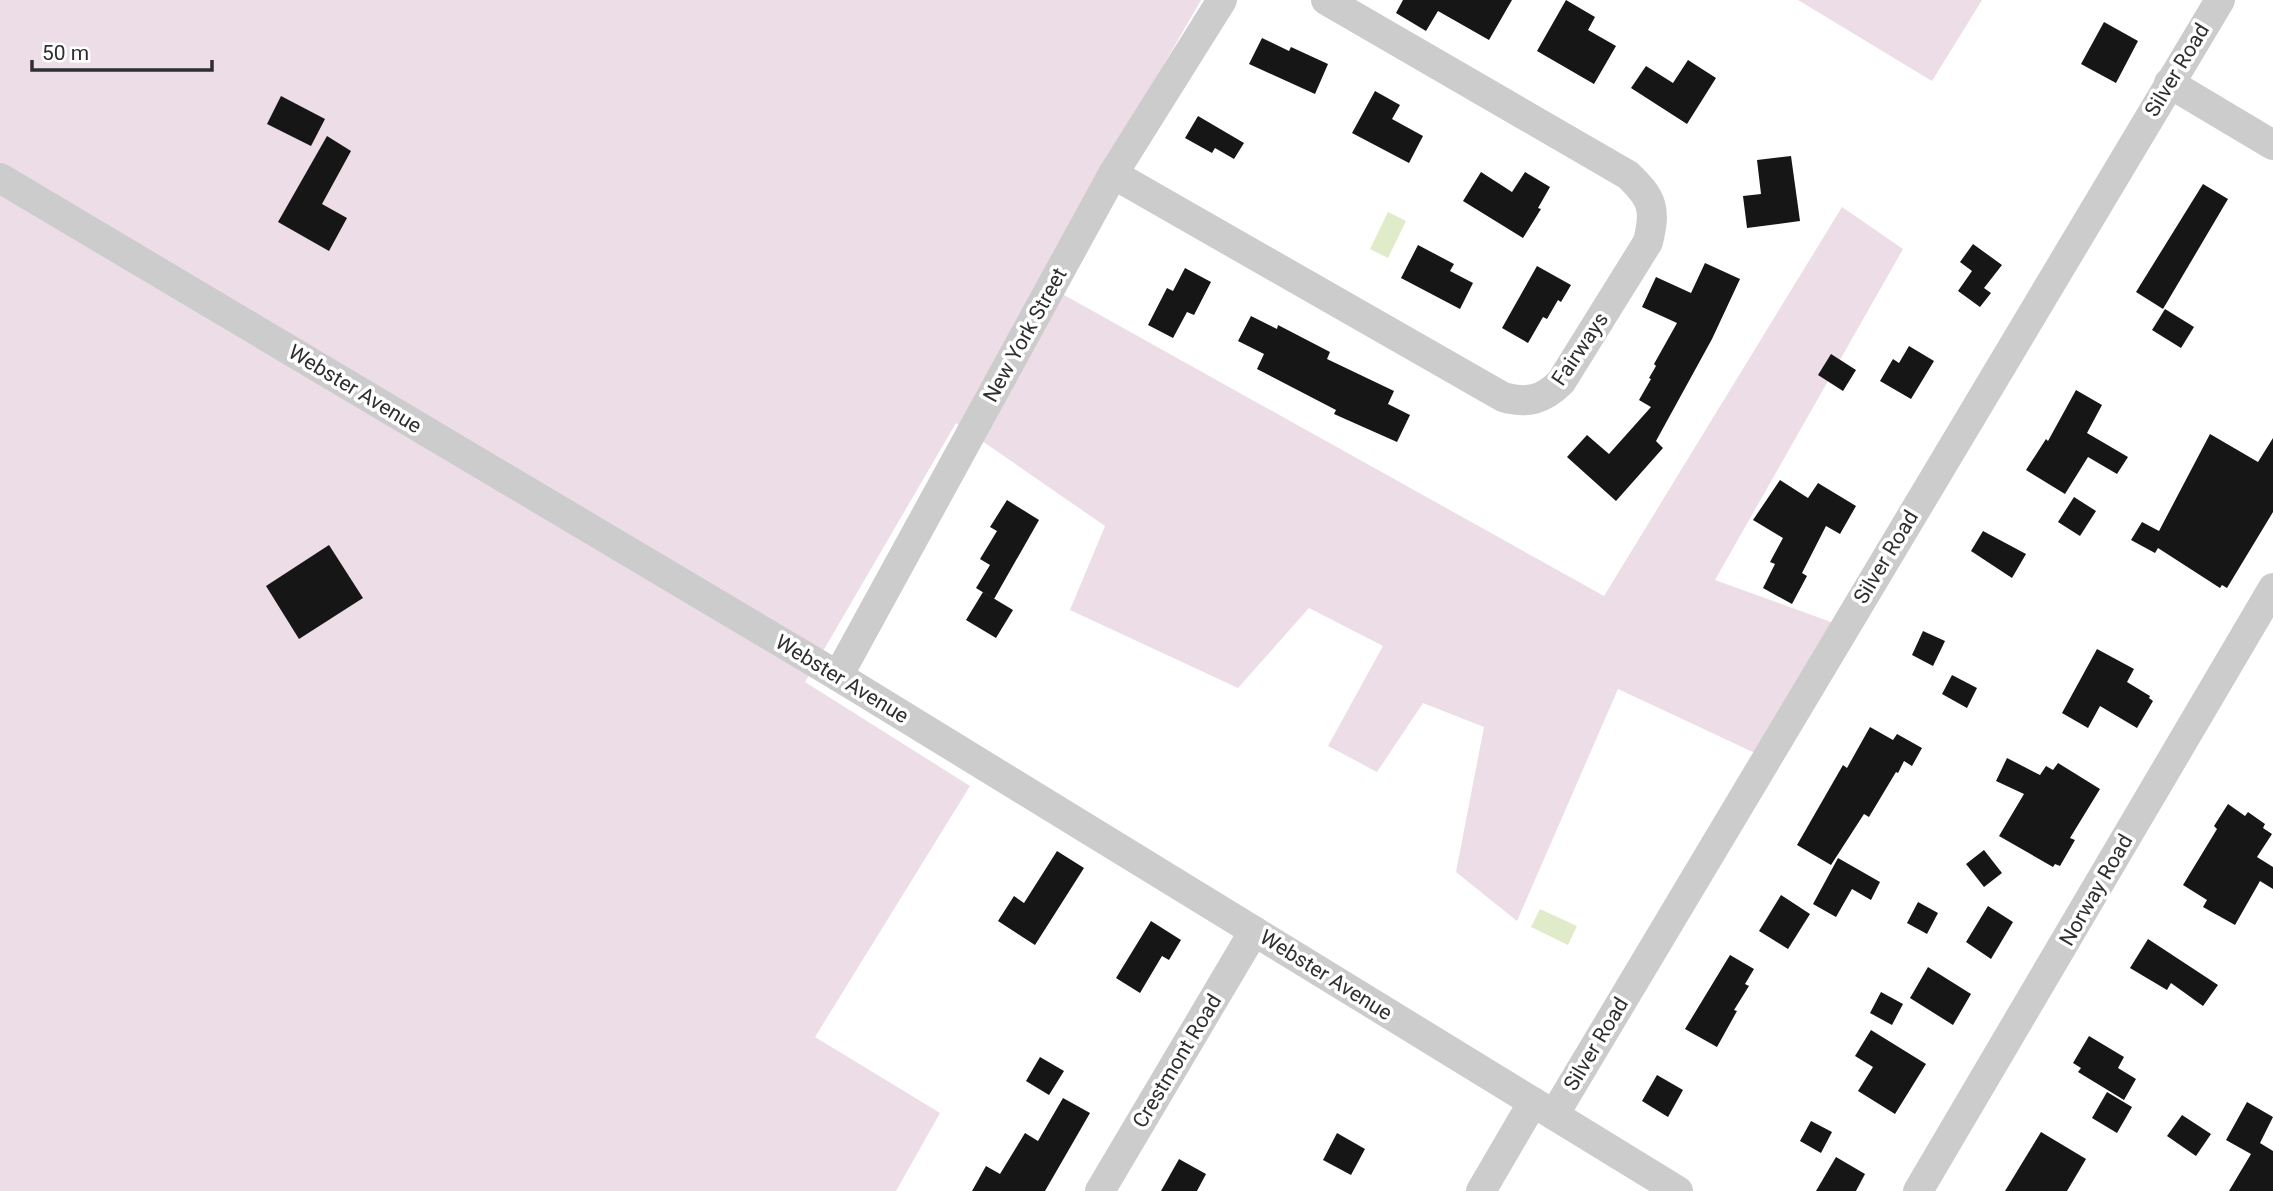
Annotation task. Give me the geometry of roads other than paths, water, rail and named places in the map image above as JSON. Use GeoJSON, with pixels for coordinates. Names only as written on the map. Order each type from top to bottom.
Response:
{"type":"FeatureCollection","features":[{"type":"Feature","properties":{"kind":"street","name":"New York Street"},"geometry":{"type":"LineString","coordinates":[[838,676],[1113,174],[1222,0]]}},
{"type":"Feature","properties":{"kind":"street","name":"Fairways"},"geometry":{"type":"LineString","coordinates":[[1113,174],[1503,397],[1517,401],[1534,401],[1549,393],[1561,382],[1648,242],[1653,221],[1652,205],[1648,197],[1628,175],[1326,0]]}},
{"type":"Feature","properties":{"kind":"street","name":"Silver Road"},"geometry":{"type":"LineString","coordinates":[[1481,1191],[1544,1108],[2220,0]]}},
{"type":"Feature","properties":{"kind":"street"},"geometry":{"type":"LineString","coordinates":[[2169,83],[2273,145]]}},
{"type":"Feature","properties":{"kind":"street","name":"Webster Avenue"},"geometry":{"type":"LineString","coordinates":[[0,178],[838,676],[1678,1191]]}},
{"type":"Feature","properties":{"kind":"street","name":"Norway Road"},"geometry":{"type":"LineString","coordinates":[[1919,1191],[2273,589]]}},
{"type":"Feature","properties":{"kind":"street","name":"Crestmont Road"},"geometry":{"type":"LineString","coordinates":[[1100,1191],[1254,931]]}}]}
